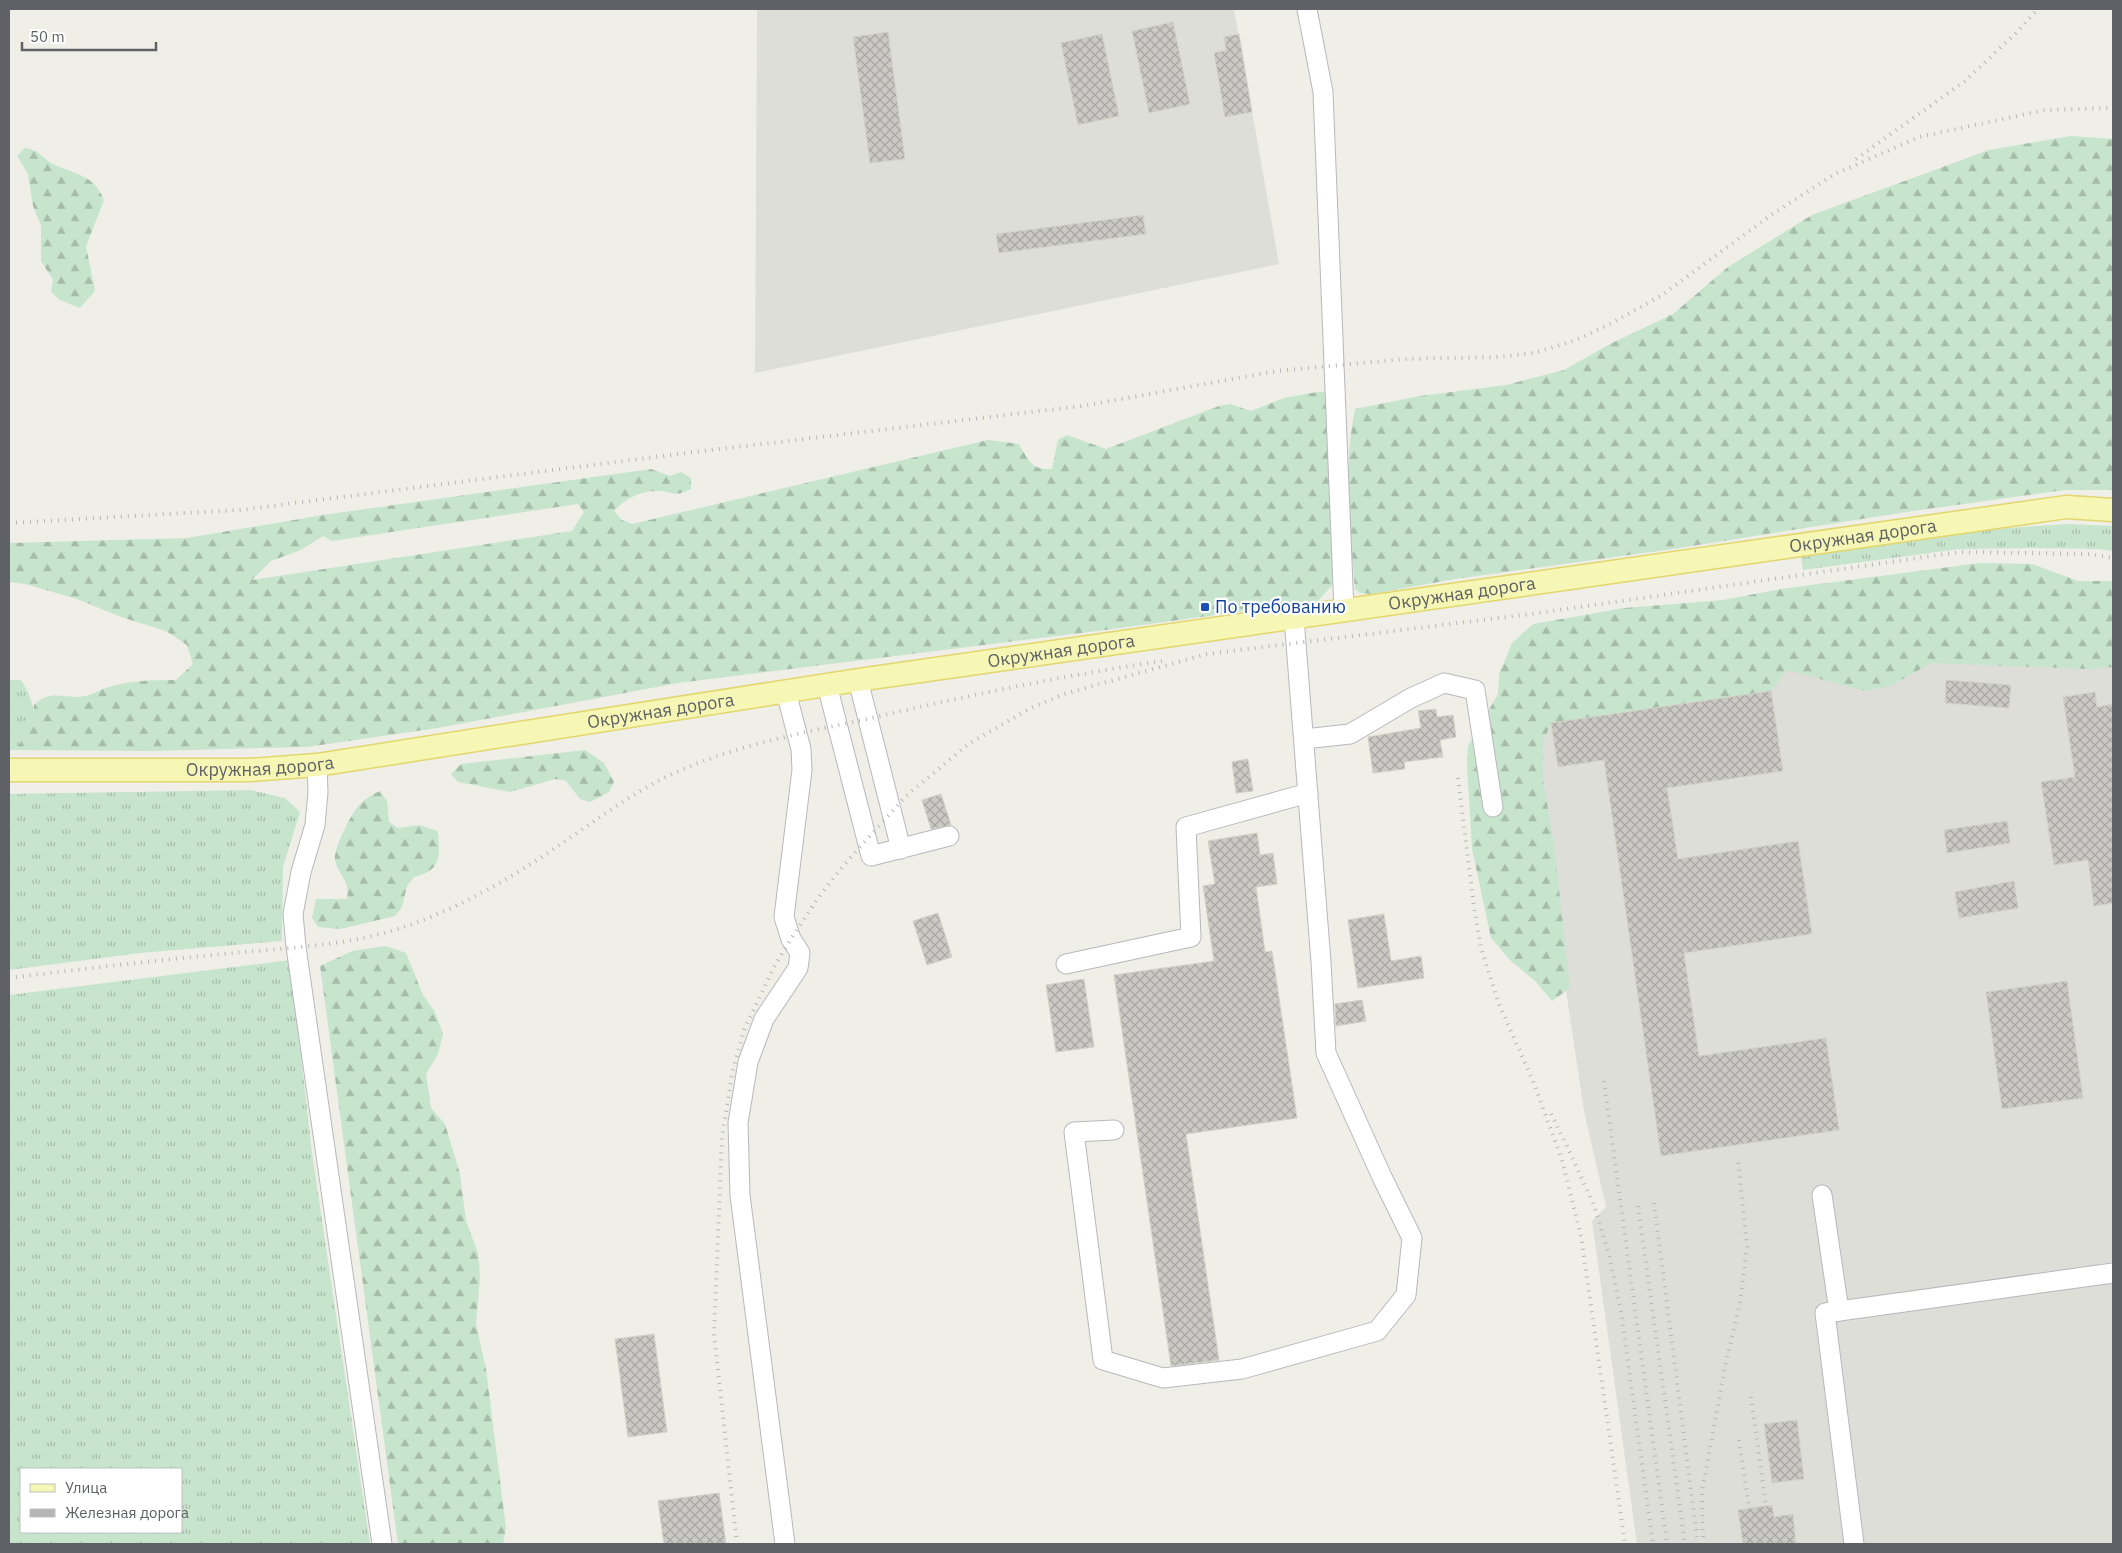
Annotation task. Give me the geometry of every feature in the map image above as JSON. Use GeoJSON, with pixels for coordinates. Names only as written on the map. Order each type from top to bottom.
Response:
{"type":"FeatureCollection","features":[{"type":"Feature","properties":{"kind":"main road","name":"Окружная дорога"},"geometry":{"type":"LineString","coordinates":[[9,770],[250,770],[317,765],[858,680],[2066,507],[2113,510]]}},
{"type":"Feature","properties":{"kind":"street"},"geometry":{"type":"LineString","coordinates":[[1307,9],[1323,92],[1344,611]]}},
{"type":"Feature","properties":{"kind":"street"},"geometry":{"type":"LineString","coordinates":[[1114,1130],[1074,1132],[1103,1360],[1163,1378],[1242,1369],[1377,1331],[1406,1295],[1412,1238],[1326,1053],[1321,962],[1294,618]]}},
{"type":"Feature","properties":{"kind":"street"},"geometry":{"type":"LineString","coordinates":[[858,680],[901,849]]}},
{"type":"Feature","properties":{"kind":"street"},"geometry":{"type":"LineString","coordinates":[[1304,739],[1350,734],[1412,698],[1444,683],[1475,690],[1493,807]]}},
{"type":"Feature","properties":{"kind":"street"},"geometry":{"type":"LineString","coordinates":[[828,685],[871,856],[950,836]]}},
{"type":"Feature","properties":{"kind":"street"},"geometry":{"type":"LineString","coordinates":[[785,1544],[740,1195],[738,1123],[748,1062],[764,1019],[798,968],[800,953],[791,939],[784,917],[802,770],[802,748],[786,692]]}},
{"type":"Feature","properties":{"kind":"street"},"geometry":{"type":"LineString","coordinates":[[317,765],[318,792],[315,825],[301,872],[293,914],[296,947],[382,1544]]}},
{"type":"Feature","properties":{"kind":"street"},"geometry":{"type":"LineString","coordinates":[[1066,964],[1191,937],[1186,828],[1308,793]]}},
{"type":"Feature","properties":{"kind":"street"},"geometry":{"type":"LineString","coordinates":[[1822,1195],[1838,1311]]}},
{"type":"Feature","properties":{"kind":"street"},"geometry":{"type":"LineString","coordinates":[[1854,1544],[1824,1313],[2113,1273]]}},
{"type":"Feature","properties":{"kind":"shaded area"},"geometry":{"type":"Polygon","coordinates":[[[757,9],[1234,9],[1279,264],[755,373],[757,9]]]}},
{"type":"Feature","properties":{"kind":"shaded area"},"geometry":{"type":"Polygon","coordinates":[[[1515,651],[2113,664],[2113,1544],[1637,1544],[1592,1221],[1606,1207],[1584,1111],[1515,651]]]}},
{"type":"Feature","properties":{"kind":"green space"},"geometry":{"type":"Polygon","coordinates":[[[2071,136],[2113,139],[2113,490],[2065,490],[1906,512],[1673,549],[1455,579],[1372,594],[1360,593],[1355,589],[1348,476],[1351,431],[1355,409],[1420,396],[1506,385],[1564,370],[1610,344],[1673,314],[1728,267],[1812,215],[1989,150],[2071,136]]]}},
{"type":"Feature","properties":{"kind":"green space"},"geometry":{"type":"Polygon","coordinates":[[[25,148],[39,153],[55,165],[84,177],[95,185],[104,200],[86,246],[95,291],[80,308],[60,300],[51,292],[53,280],[41,261],[41,226],[33,206],[28,174],[17,156],[25,148]]]}},
{"type":"Feature","properties":{"kind":"green space"},"geometry":{"type":"Polygon","coordinates":[[[1317,392],[1330,392],[1339,578],[1318,601],[1113,629],[678,683],[438,728],[307,747],[151,751],[14,750],[31,725],[34,705],[47,697],[78,697],[130,682],[176,680],[193,664],[187,645],[166,631],[121,617],[77,599],[25,584],[9,582],[9,543],[187,538],[323,515],[651,469],[670,476],[681,472],[691,478],[691,489],[684,492],[676,494],[650,491],[628,499],[614,511],[622,520],[632,524],[988,440],[1019,444],[1031,463],[1039,468],[1052,469],[1058,440],[1067,435],[1106,449],[1219,406],[1230,404],[1251,411],[1284,398],[1317,392]],[[578,504],[332,541],[323,536],[301,550],[271,561],[252,580],[572,531],[584,512],[578,504]]]}},
{"type":"Feature","properties":{"kind":"green space"},"geometry":{"type":"Polygon","coordinates":[[[2068,524],[2113,526],[2113,551],[2036,548],[1959,549],[1803,570],[1801,556],[1994,529],[2068,524]]]}},
{"type":"Feature","properties":{"kind":"green space"},"geometry":{"type":"Polygon","coordinates":[[[1980,563],[2032,564],[2078,581],[2113,581],[2113,667],[2088,669],[1931,663],[1891,686],[1865,691],[1787,670],[1771,691],[1552,723],[1543,740],[1543,780],[1554,844],[1570,988],[1552,1001],[1536,982],[1511,961],[1491,938],[1472,849],[1467,766],[1468,746],[1498,694],[1499,674],[1512,643],[1533,624],[1624,608],[1723,600],[1781,589],[1980,563]]]}},
{"type":"Feature","properties":{"kind":"green space"},"geometry":{"type":"Polygon","coordinates":[[[9,680],[21,680],[31,700],[34,714],[28,736],[14,750],[9,750],[9,680]]]}},
{"type":"Feature","properties":{"kind":"green space"},"geometry":{"type":"Polygon","coordinates":[[[585,750],[604,763],[614,782],[609,792],[590,802],[580,799],[566,781],[555,779],[510,792],[458,782],[451,774],[461,764],[585,750]]]}},
{"type":"Feature","properties":{"kind":"green space"},"geometry":{"type":"Polygon","coordinates":[[[251,790],[285,798],[300,812],[283,867],[282,941],[140,953],[9,970],[9,794],[251,790]]]}},
{"type":"Feature","properties":{"kind":"green space"},"geometry":{"type":"Polygon","coordinates":[[[380,791],[387,801],[389,822],[398,828],[419,825],[438,831],[439,855],[437,861],[430,871],[414,877],[407,886],[402,907],[395,916],[340,929],[318,927],[312,918],[316,899],[347,899],[347,887],[335,859],[342,834],[358,806],[380,791]]]}},
{"type":"Feature","properties":{"kind":"green space"},"geometry":{"type":"Polygon","coordinates":[[[386,946],[406,953],[423,995],[435,1012],[443,1034],[438,1054],[426,1074],[431,1108],[445,1124],[460,1174],[466,1221],[478,1253],[480,1276],[476,1324],[486,1369],[506,1528],[503,1544],[398,1544],[320,966],[352,951],[386,946]]]}},
{"type":"Feature","properties":{"kind":"green space"},"geometry":{"type":"Polygon","coordinates":[[[290,960],[312,1153],[370,1544],[9,1544],[9,995],[290,960]]]}},
{"type":"Feature","properties":{"kind":"building"},"geometry":{"type":"Polygon","coordinates":[[[1173,22],[1190,104],[1149,113],[1132,31],[1173,22]]]}},
{"type":"Feature","properties":{"kind":"building"},"geometry":{"type":"Polygon","coordinates":[[[888,32],[905,159],[870,163],[853,37],[888,32]]]}},
{"type":"Feature","properties":{"kind":"building"},"geometry":{"type":"Polygon","coordinates":[[[1102,34],[1119,116],[1078,125],[1061,43],[1102,34]]]}},
{"type":"Feature","properties":{"kind":"building"},"geometry":{"type":"Polygon","coordinates":[[[1239,34],[1252,112],[1225,117],[1214,53],[1226,50],[1224,37],[1239,34]]]}},
{"type":"Feature","properties":{"kind":"building"},"geometry":{"type":"Polygon","coordinates":[[[1143,215],[1146,234],[999,253],[996,234],[1143,215]]]}},
{"type":"Feature","properties":{"kind":"building"},"geometry":{"type":"Polygon","coordinates":[[[1946,680],[2011,685],[2009,708],[1945,703],[1946,680]]]}},
{"type":"Feature","properties":{"kind":"building"},"geometry":{"type":"Polygon","coordinates":[[[1771,691],[1783,771],[1667,788],[1678,859],[1798,841],[1812,934],[1684,953],[1699,1056],[1826,1038],[1839,1130],[1661,1156],[1604,760],[1558,767],[1551,723],[1771,691]]]}},
{"type":"Feature","properties":{"kind":"building"},"geometry":{"type":"Polygon","coordinates":[[[2095,692],[2097,707],[2113,704],[2113,903],[2094,906],[2088,860],[2054,865],[2041,782],[2075,777],[2063,697],[2095,692]]]}},
{"type":"Feature","properties":{"kind":"building"},"geometry":{"type":"Polygon","coordinates":[[[1436,709],[1437,717],[1453,715],[1456,737],[1440,740],[1443,757],[1404,762],[1405,769],[1373,773],[1368,737],[1421,728],[1418,711],[1436,709]]]}},
{"type":"Feature","properties":{"kind":"building"},"geometry":{"type":"Polygon","coordinates":[[[1248,759],[1253,791],[1236,793],[1232,762],[1248,759]]]}},
{"type":"Feature","properties":{"kind":"building"},"geometry":{"type":"Polygon","coordinates":[[[941,794],[951,825],[931,829],[922,800],[941,794]]]}},
{"type":"Feature","properties":{"kind":"building"},"geometry":{"type":"Polygon","coordinates":[[[2007,821],[2010,843],[1947,853],[1944,830],[2007,821]]]}},
{"type":"Feature","properties":{"kind":"building"},"geometry":{"type":"Polygon","coordinates":[[[1257,833],[1260,855],[1273,853],[1277,884],[1256,887],[1265,952],[1272,951],[1297,1118],[1186,1134],[1219,1360],[1171,1366],[1114,975],[1214,961],[1203,886],[1215,884],[1208,841],[1257,833]]]}},
{"type":"Feature","properties":{"kind":"building"},"geometry":{"type":"Polygon","coordinates":[[[2014,881],[2018,908],[1959,918],[1955,892],[2014,881]]]}},
{"type":"Feature","properties":{"kind":"building"},"geometry":{"type":"Polygon","coordinates":[[[938,913],[952,957],[927,965],[913,921],[938,913]]]}},
{"type":"Feature","properties":{"kind":"building"},"geometry":{"type":"Polygon","coordinates":[[[1384,914],[1391,961],[1421,956],[1424,978],[1358,988],[1348,920],[1384,914]]]}},
{"type":"Feature","properties":{"kind":"building"},"geometry":{"type":"Polygon","coordinates":[[[1084,979],[1094,1047],[1056,1052],[1046,985],[1084,979]]]}},
{"type":"Feature","properties":{"kind":"building"},"geometry":{"type":"Polygon","coordinates":[[[2067,981],[2083,1098],[2002,1109],[1986,992],[2067,981]]]}},
{"type":"Feature","properties":{"kind":"building"},"geometry":{"type":"Polygon","coordinates":[[[1362,1000],[1366,1021],[1336,1026],[1335,1004],[1362,1000]]]}},
{"type":"Feature","properties":{"kind":"building"},"geometry":{"type":"Polygon","coordinates":[[[654,1334],[667,1432],[628,1437],[615,1339],[654,1334]]]}},
{"type":"Feature","properties":{"kind":"building"},"geometry":{"type":"Polygon","coordinates":[[[1797,1420],[1804,1479],[1772,1483],[1764,1424],[1797,1420]]]}},
{"type":"Feature","properties":{"kind":"building"},"geometry":{"type":"Polygon","coordinates":[[[719,1493],[726,1544],[664,1544],[658,1501],[719,1493]]]}},
{"type":"Feature","properties":{"kind":"building"},"geometry":{"type":"Polygon","coordinates":[[[1772,1505],[1774,1517],[1793,1514],[1796,1544],[1743,1544],[1738,1510],[1772,1505]]]}},
{"type":"Feature","properties":{"kind":"railway"},"geometry":{"type":"LineString","coordinates":[[1856,159],[1965,81],[2017,32],[2038,9]]}},
{"type":"Feature","properties":{"kind":"railway"},"geometry":{"type":"LineString","coordinates":[[9,523],[240,510],[686,453],[1082,406],[1277,371],[1404,359],[1499,357],[1534,353],[1576,340],[1612,323],[1662,295],[1771,215],[1835,174],[1919,137],[2045,110],[2113,108]]}},
{"type":"Feature","properties":{"kind":"railway"},"geometry":{"type":"LineString","coordinates":[[737,1544],[714,1334],[722,1137],[732,1074],[744,1030],[774,967],[816,901],[843,866],[905,797],[967,745],[1031,708],[1064,694],[1207,654],[1531,614],[1960,552],[2090,554],[2113,558]]}},
{"type":"Feature","properties":{"kind":"railway"},"geometry":{"type":"LineString","coordinates":[[9,978],[321,945],[365,938],[387,932],[426,919],[482,892],[535,861],[646,788],[686,768],[712,758],[793,735],[947,701],[1055,679],[1163,661]]}},
{"type":"Feature","properties":{"kind":"railway"},"geometry":{"type":"LineString","coordinates":[[1458,778],[1481,948],[1499,1004],[1533,1081],[1562,1160],[1581,1236],[1625,1544]]}},
{"type":"Feature","properties":{"kind":"railway"},"geometry":{"type":"LineString","coordinates":[[1604,1081],[1667,1544]]}},
{"type":"Feature","properties":{"kind":"railway"},"geometry":{"type":"LineString","coordinates":[[1551,1114],[1594,1205],[1609,1255],[1621,1311],[1653,1544]]}},
{"type":"Feature","properties":{"kind":"railway"},"geometry":{"type":"LineString","coordinates":[[1703,1544],[1702,1492],[1726,1362],[1740,1303],[1747,1247],[1738,1159]]}},
{"type":"Feature","properties":{"kind":"railway"},"geometry":{"type":"LineString","coordinates":[[1654,1203],[1697,1537]]}},
{"type":"Feature","properties":{"kind":"railway"},"geometry":{"type":"LineString","coordinates":[[1638,1206],[1685,1544]]}},
{"type":"Feature","properties":{"kind":"railway"},"geometry":{"type":"LineString","coordinates":[[1751,1397],[1766,1506]]}},
{"type":"Feature","properties":{"kind":"railway"},"geometry":{"type":"LineString","coordinates":[[1739,1440],[1749,1508]]}},
{"type":"Feature","properties":{"kind":"place","name":"По требованию"},"geometry":{"type":"Point","coordinates":[1205,607]}}]}
